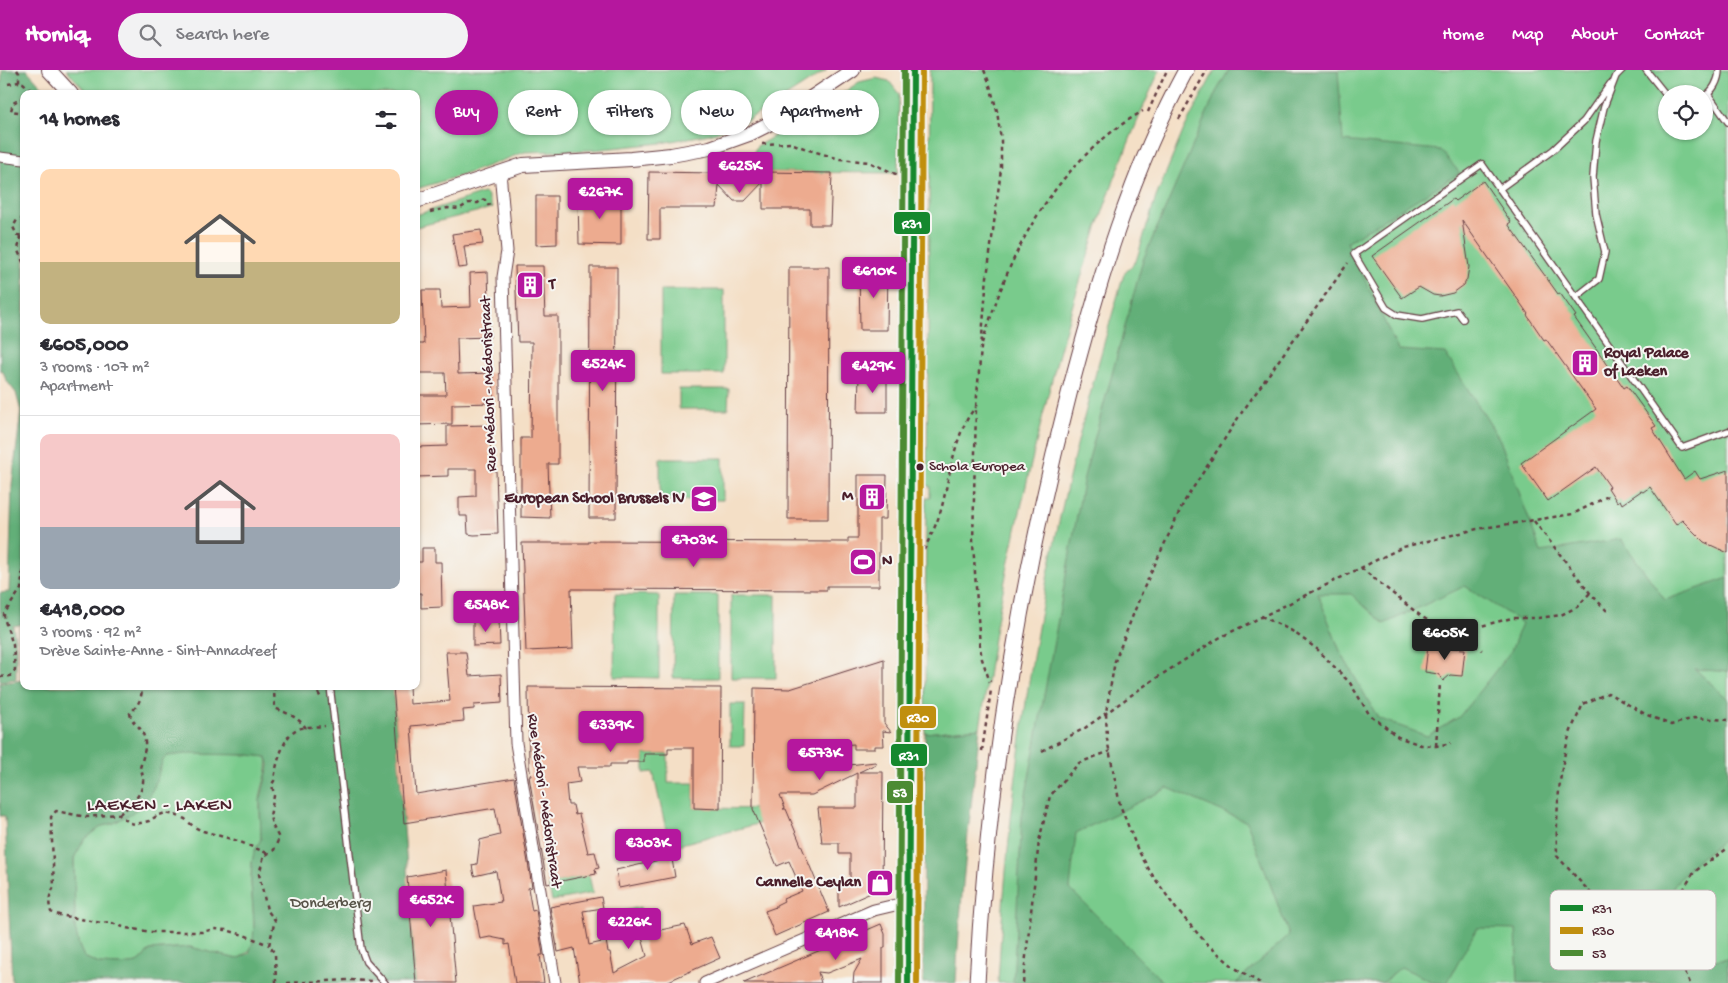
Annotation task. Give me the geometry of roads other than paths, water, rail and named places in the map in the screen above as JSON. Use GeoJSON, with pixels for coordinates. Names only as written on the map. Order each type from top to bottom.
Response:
{"type":"FeatureCollection","features":[{"type":"Feature","properties":{"kind":"main road"},"geometry":{"type":"LineString","coordinates":[[977,983],[985,868],[998,751],[1027,573],[1050,468],[1086,328],[1122,217],[1148,147],[1186,70]]}},
{"type":"Feature","properties":{"kind":"street"},"geometry":{"type":"LineString","coordinates":[[48,70],[67,90]]}},
{"type":"Feature","properties":{"kind":"street"},"geometry":{"type":"LineString","coordinates":[[420,200],[500,172],[530,165],[631,159],[671,155],[710,148],[765,126],[853,70]]}},
{"type":"Feature","properties":{"kind":"street"},"geometry":{"type":"LineString","coordinates":[[908,983],[913,70]]}},
{"type":"Feature","properties":{"kind":"street"},"geometry":{"type":"LineString","coordinates":[[0,157],[20,160]]}},
{"type":"Feature","properties":{"kind":"street","name":"Rue Médori - Médoristraat"},"geometry":{"type":"LineString","coordinates":[[500,172],[507,251],[503,277],[516,743],[555,983]]}},
{"type":"Feature","properties":{"kind":"street"},"geometry":{"type":"LineString","coordinates":[[705,983],[874,910],[895,905],[908,906]]}},
{"type":"Feature","properties":{"kind":"lane"},"geometry":{"type":"LineString","coordinates":[[1499,189],[1553,150],[1584,121],[1622,70]]}},
{"type":"Feature","properties":{"kind":"lane"},"geometry":{"type":"LineString","coordinates":[[1646,70],[1658,85]]}},
{"type":"Feature","properties":{"kind":"lane"},"geometry":{"type":"LineString","coordinates":[[1713,88],[1719,70]]}},
{"type":"Feature","properties":{"kind":"lane"},"geometry":{"type":"LineString","coordinates":[[1576,297],[1600,280],[1605,252],[1596,214],[1593,177],[1596,141],[1604,107],[1616,76]]}},
{"type":"Feature","properties":{"kind":"lane"},"geometry":{"type":"LineString","coordinates":[[1713,104],[1728,122]]}},
{"type":"Feature","properties":{"kind":"lane"},"geometry":{"type":"LineString","coordinates":[[1463,320],[1456,311],[1422,319],[1397,315],[1386,308],[1354,254],[1482,164],[1682,448],[1728,431]]}},
{"type":"Feature","properties":{"kind":"lane"},"geometry":{"type":"LineString","coordinates":[[331,690],[361,949],[366,962],[384,982]]}},
{"type":"Feature","properties":{"kind":"place","name":"T"},"geometry":{"type":"Point","coordinates":[530,285]}},
{"type":"Feature","properties":{"kind":"place","name":"Royal Palace of Laeken"},"geometry":{"type":"Point","coordinates":[1585,363]}},
{"type":"Feature","properties":{"kind":"place","name":"Schola Europea"},"geometry":{"type":"Point","coordinates":[920,467]}},
{"type":"Feature","properties":{"kind":"place","name":"M"},"geometry":{"type":"Point","coordinates":[872,497]}},
{"type":"Feature","properties":{"kind":"place","name":"European School Brussels IV"},"geometry":{"type":"Point","coordinates":[704,499]}},
{"type":"Feature","properties":{"kind":"place","name":"N"},"geometry":{"type":"Point","coordinates":[863,562]}},
{"type":"Feature","properties":{"kind":"place","name":"Cannelle Ceylan"},"geometry":{"type":"Point","coordinates":[880,883]}},
{"type":"Feature","properties":{"kind":"district","name":"LAEKEN - LAKEN"},"geometry":{"type":"Point","coordinates":[160,806]}},
{"type":"Feature","properties":{"kind":"park label","name":"Donderberg"},"geometry":{"type":"Point","coordinates":[331,904]}}]}
